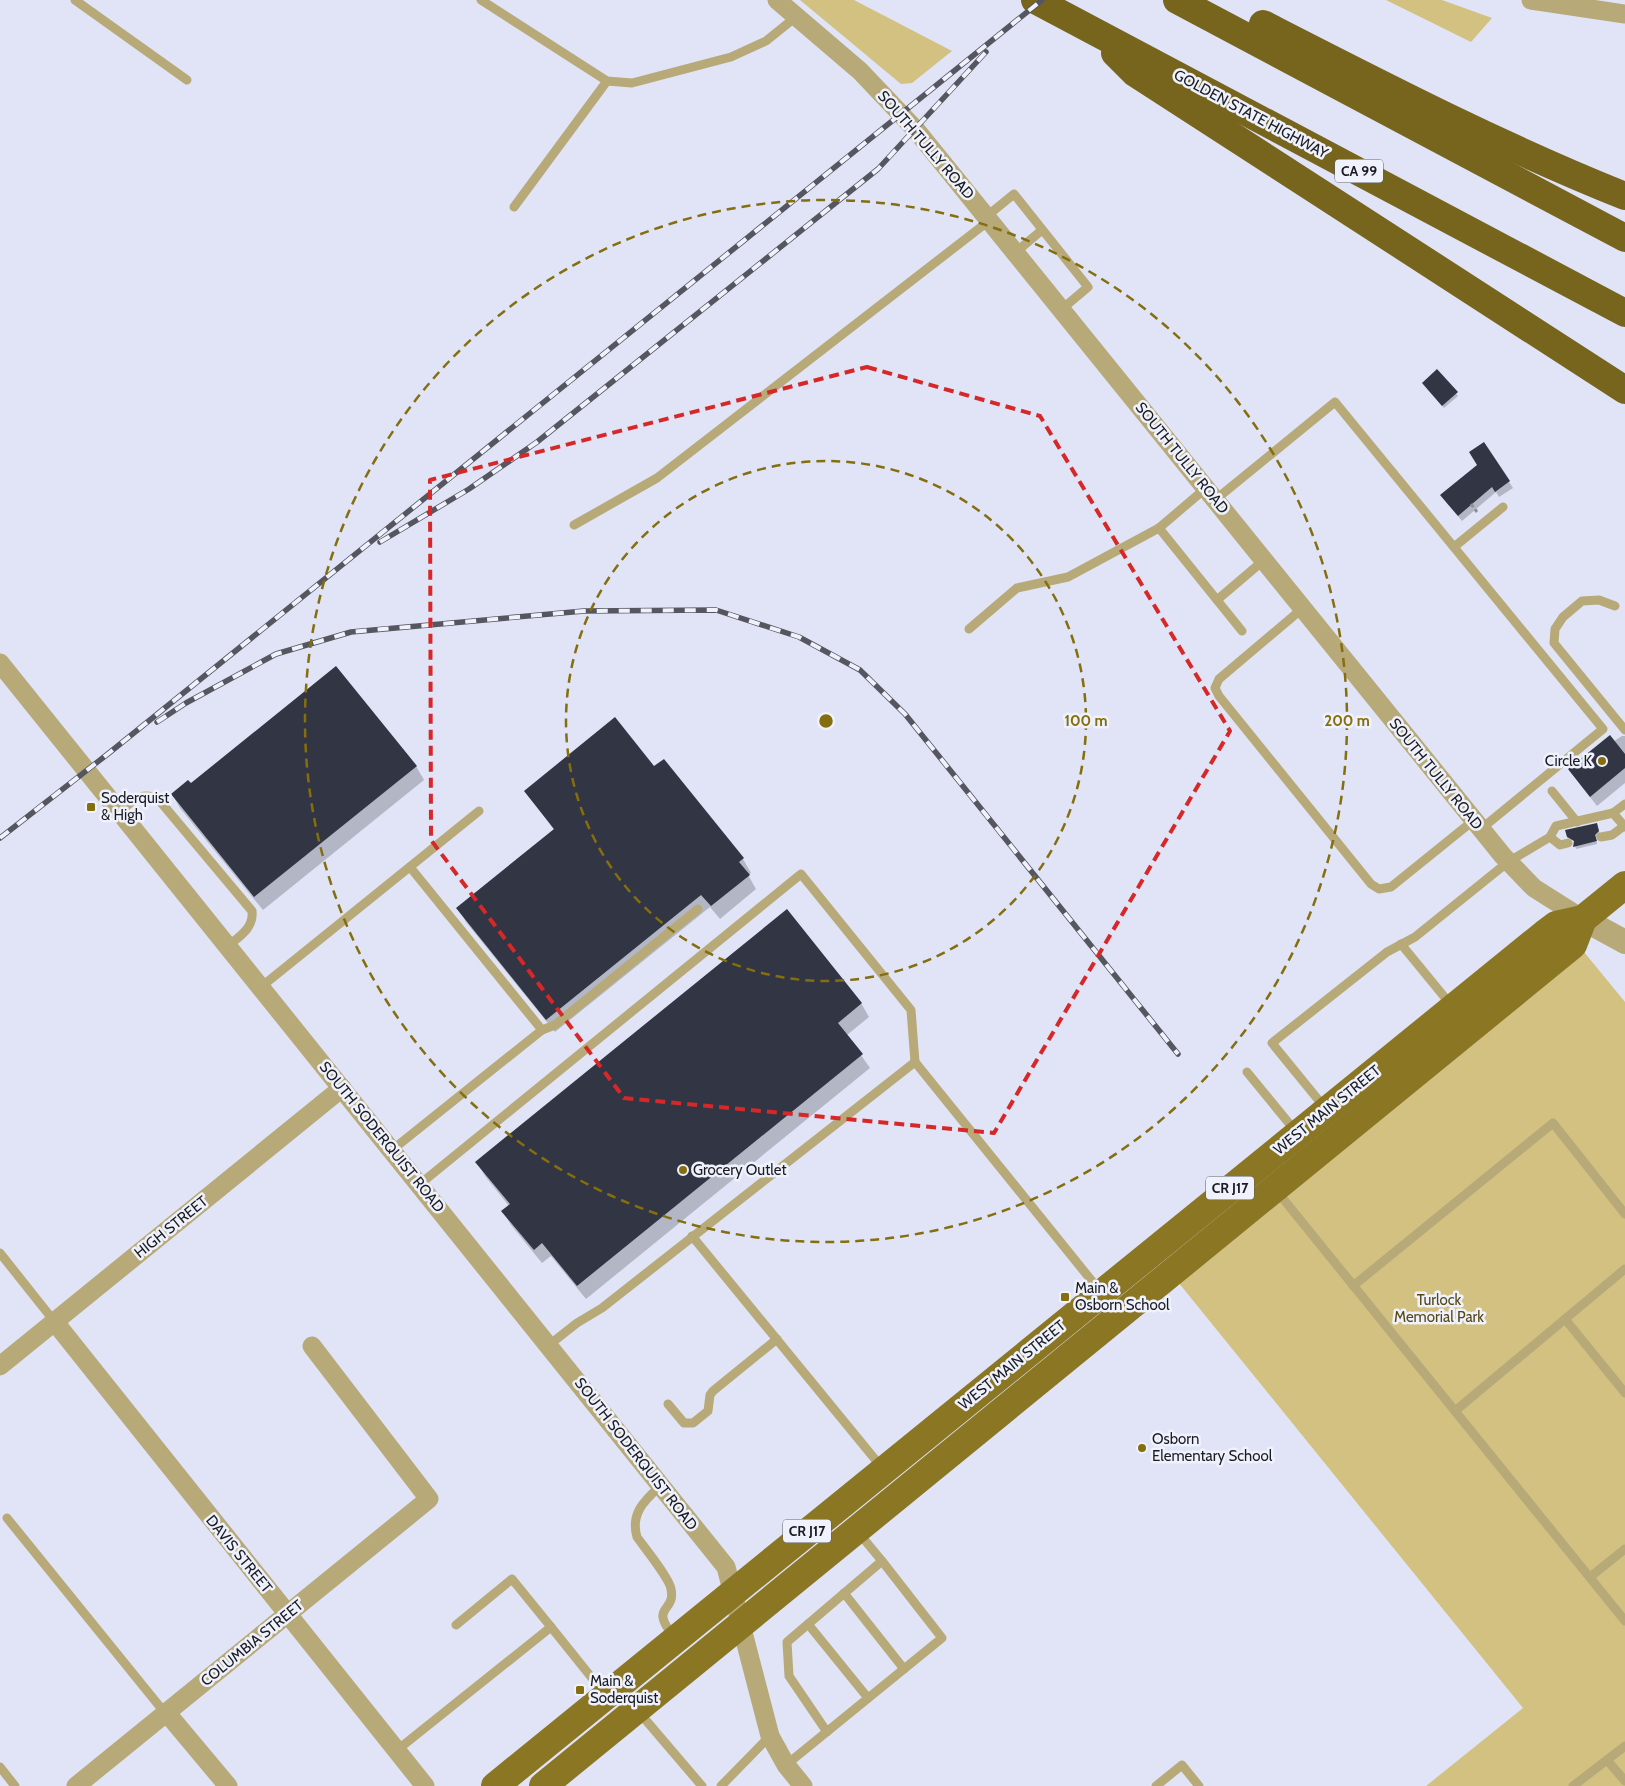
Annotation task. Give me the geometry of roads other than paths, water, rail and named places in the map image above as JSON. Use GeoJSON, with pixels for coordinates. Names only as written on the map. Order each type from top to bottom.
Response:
{"type":"FeatureCollection","features":[{"type":"Feature","properties":{"kind":"highway","name":"GOLDEN STATE HIGHWAY"},"geometry":{"type":"LineString","coordinates":[[1035,0],[1625,313]]}},
{"type":"Feature","properties":{"kind":"highway"},"geometry":{"type":"LineString","coordinates":[[1177,0],[1625,238]]}},
{"type":"Feature","properties":{"kind":"highway"},"geometry":{"type":"LineString","coordinates":[[1213,19],[1248,17],[1471,130],[1530,157],[1625,196]]}},
{"type":"Feature","properties":{"kind":"highway"},"geometry":{"type":"LineString","coordinates":[[1093,30],[1135,73],[1625,390]]}},
{"type":"Feature","properties":{"kind":"main road","name":"WEST MAIN STREET"},"geometry":{"type":"LineString","coordinates":[[543,1786],[1275,1189],[1307,1145],[1326,1110],[1556,924],[1583,919],[1625,885]]}},
{"type":"Feature","properties":{"kind":"main road","name":"WEST MAIN STREET"},"geometry":{"type":"LineString","coordinates":[[495,1786],[1102,1293],[1307,1145],[1573,945],[1583,919]]}},
{"type":"Feature","properties":{"kind":"street","name":"SOUTH TULLY ROAD"},"geometry":{"type":"LineString","coordinates":[[777,0],[798,16],[884,94],[989,218],[1508,862],[1534,888],[1583,919]]}},
{"type":"Feature","properties":{"kind":"street"},"geometry":{"type":"LineString","coordinates":[[1532,0],[1563,3],[1625,14]]}},
{"type":"Feature","properties":{"kind":"street","name":"SOUTH SODERQUIST ROAD"},"geometry":{"type":"LineString","coordinates":[[0,663],[726,1567],[739,1625],[770,1736],[786,1765],[803,1786]]}},
{"type":"Feature","properties":{"kind":"street"},"geometry":{"type":"LineString","coordinates":[[1583,919],[1625,942]]}},
{"type":"Feature","properties":{"kind":"street","name":"HIGH STREET"},"geometry":{"type":"LineString","coordinates":[[0,1366],[342,1088]]}},
{"type":"Feature","properties":{"kind":"street","name":"DAVIS STREET"},"geometry":{"type":"LineString","coordinates":[[54,1321],[425,1786]]}},
{"type":"Feature","properties":{"kind":"street","name":"COLUMBIA STREET"},"geometry":{"type":"LineString","coordinates":[[76,1786],[428,1499],[312,1346]]}},
{"type":"Feature","properties":{"kind":"street"},"geometry":{"type":"LineString","coordinates":[[166,1713],[228,1786]]}},
{"type":"Feature","properties":{"kind":"lane"},"geometry":{"type":"LineString","coordinates":[[75,0],[187,80]]}},
{"type":"Feature","properties":{"kind":"lane"},"geometry":{"type":"LineString","coordinates":[[481,0],[607,81],[632,83],[731,57],[766,41],[798,16]]}},
{"type":"Feature","properties":{"kind":"lane"},"geometry":{"type":"LineString","coordinates":[[514,208],[607,81]]}},
{"type":"Feature","properties":{"kind":"lane"},"geometry":{"type":"LineString","coordinates":[[574,525],[657,478],[989,218],[1014,194],[1088,287],[1062,309]]}},
{"type":"Feature","properties":{"kind":"lane"},"geometry":{"type":"LineString","coordinates":[[1016,252],[1042,230]]}},
{"type":"Feature","properties":{"kind":"lane"},"geometry":{"type":"LineString","coordinates":[[969,629],[1016,588],[1068,577],[1159,528],[1211,494],[1335,402],[1603,729],[1477,825],[1391,887],[1380,889],[1371,884],[1219,696],[1215,688],[1219,679],[1303,608]]}},
{"type":"Feature","properties":{"kind":"lane"},"geometry":{"type":"LineString","coordinates":[[1454,547],[1503,507]]}},
{"type":"Feature","properties":{"kind":"lane"},"geometry":{"type":"LineString","coordinates":[[1159,528],[1242,631]]}},
{"type":"Feature","properties":{"kind":"lane"},"geometry":{"type":"LineString","coordinates":[[1217,600],[1264,560]]}},
{"type":"Feature","properties":{"kind":"lane"},"geometry":{"type":"LineString","coordinates":[[1614,606],[1599,600],[1582,602],[1562,617],[1555,629],[1554,643],[1625,730]]}},
{"type":"Feature","properties":{"kind":"lane"},"geometry":{"type":"LineString","coordinates":[[1552,791],[1577,822]]}},
{"type":"Feature","properties":{"kind":"lane"},"geometry":{"type":"LineString","coordinates":[[119,812],[143,795],[150,795],[159,800],[252,911],[253,920],[249,928],[228,946]]}},
{"type":"Feature","properties":{"kind":"lane"},"geometry":{"type":"LineString","coordinates":[[1326,1110],[1272,1044],[1387,952],[1415,937],[1508,862],[1550,837],[1556,826],[1613,813],[1625,804]]}},
{"type":"Feature","properties":{"kind":"lane"},"geometry":{"type":"LineString","coordinates":[[261,987],[480,811]]}},
{"type":"Feature","properties":{"kind":"lane"},"geometry":{"type":"LineString","coordinates":[[1601,837],[1612,836],[1625,827],[1613,813]]}},
{"type":"Feature","properties":{"kind":"lane"},"geometry":{"type":"LineString","coordinates":[[1550,837],[1560,845],[1568,843]]}},
{"type":"Feature","properties":{"kind":"lane"},"geometry":{"type":"LineString","coordinates":[[410,867],[542,1030]]}},
{"type":"Feature","properties":{"kind":"lane"},"geometry":{"type":"LineString","coordinates":[[420,1184],[801,874],[912,1010],[915,1062],[1102,1293]]}},
{"type":"Feature","properties":{"kind":"lane"},"geometry":{"type":"LineString","coordinates":[[392,1150],[542,1030],[556,1024],[698,908]]}},
{"type":"Feature","properties":{"kind":"lane"},"geometry":{"type":"LineString","coordinates":[[1401,944],[1453,1007]]}},
{"type":"Feature","properties":{"kind":"lane"},"geometry":{"type":"LineString","coordinates":[[549,1345],[577,1323],[602,1308],[782,1164],[826,1134],[915,1062]]}},
{"type":"Feature","properties":{"kind":"lane"},"geometry":{"type":"LineString","coordinates":[[1247,1072],[1307,1145]]}},
{"type":"Feature","properties":{"kind":"lane"},"geometry":{"type":"LineString","coordinates":[[1353,1286],[1553,1123],[1625,1214]]}},
{"type":"Feature","properties":{"kind":"lane"},"geometry":{"type":"LineString","coordinates":[[1275,1189],[1625,1621]]}},
{"type":"Feature","properties":{"kind":"lane"},"geometry":{"type":"LineString","coordinates":[[692,1236],[883,1469]]}},
{"type":"Feature","properties":{"kind":"lane"},"geometry":{"type":"LineString","coordinates":[[0,1253],[54,1321]]}},
{"type":"Feature","properties":{"kind":"lane"},"geometry":{"type":"LineString","coordinates":[[1455,1411],[1625,1269]]}},
{"type":"Feature","properties":{"kind":"lane"},"geometry":{"type":"LineString","coordinates":[[1565,1319],[1625,1393]]}},
{"type":"Feature","properties":{"kind":"lane"},"geometry":{"type":"LineString","coordinates":[[668,1404],[684,1423],[693,1423],[708,1411],[710,1395],[713,1391],[777,1339]]}},
{"type":"Feature","properties":{"kind":"lane"},"geometry":{"type":"LineString","coordinates":[[661,1485],[641,1504],[635,1516],[635,1528],[637,1537],[671,1587],[670,1600],[661,1614],[676,1639]]}},
{"type":"Feature","properties":{"kind":"lane"},"geometry":{"type":"LineString","coordinates":[[7,1518],[166,1713]]}},
{"type":"Feature","properties":{"kind":"lane"},"geometry":{"type":"LineString","coordinates":[[786,1765],[942,1638],[856,1530]]}},
{"type":"Feature","properties":{"kind":"lane"},"geometry":{"type":"LineString","coordinates":[[1590,1577],[1625,1549]]}},
{"type":"Feature","properties":{"kind":"lane"},"geometry":{"type":"LineString","coordinates":[[827,1732],[788,1676],[787,1642],[882,1561]]}},
{"type":"Feature","properties":{"kind":"lane"},"geometry":{"type":"LineString","coordinates":[[456,1625],[512,1579],[606,1695]]}},
{"type":"Feature","properties":{"kind":"lane"},"geometry":{"type":"LineString","coordinates":[[844,1593],[904,1669]]}},
{"type":"Feature","properties":{"kind":"lane"},"geometry":{"type":"LineString","coordinates":[[808,1624],[868,1698]]}},
{"type":"Feature","properties":{"kind":"lane"},"geometry":{"type":"LineString","coordinates":[[396,1750],[550,1627]]}},
{"type":"Feature","properties":{"kind":"lane"},"geometry":{"type":"LineString","coordinates":[[636,1709],[702,1786]]}},
{"type":"Feature","properties":{"kind":"lane"},"geometry":{"type":"LineString","coordinates":[[721,1786],[770,1736]]}},
{"type":"Feature","properties":{"kind":"lane"},"geometry":{"type":"LineString","coordinates":[[1573,1786],[1625,1746]]}},
{"type":"Feature","properties":{"kind":"lane"},"geometry":{"type":"LineString","coordinates":[[1607,1760],[1625,1782]]}},
{"type":"Feature","properties":{"kind":"lane"},"geometry":{"type":"LineString","coordinates":[[1156,1786],[1182,1765],[1199,1786]]}},
{"type":"Feature","properties":{"kind":"lane"},"geometry":{"type":"LineString","coordinates":[[0,1768],[15,1786]]}},
{"type":"Feature","properties":{"kind":"railway"},"geometry":{"type":"LineString","coordinates":[[0,838],[109,753],[1042,0]]}},
{"type":"Feature","properties":{"kind":"railway"},"geometry":{"type":"LineString","coordinates":[[380,542],[469,489],[537,442],[878,169],[986,52]]}},
{"type":"Feature","properties":{"kind":"railway"},"geometry":{"type":"LineString","coordinates":[[157,722],[186,703],[276,654],[351,632],[584,611],[716,610],[799,637],[860,670],[905,714],[1178,1054]]}},
{"type":"Feature","properties":{"kind":"place","name":"Circle K"},"geometry":{"type":"Point","coordinates":[1602,761]}},
{"type":"Feature","properties":{"kind":"place","name":"Soderquist & High"},"geometry":{"type":"Point","coordinates":[91,807]}},
{"type":"Feature","properties":{"kind":"place","name":"Grocery Outlet"},"geometry":{"type":"Point","coordinates":[683,1170]}},
{"type":"Feature","properties":{"kind":"place","name":"Main & Osborn School"},"geometry":{"type":"Point","coordinates":[1065,1297]}},
{"type":"Feature","properties":{"kind":"place","name":"Osborn Elementary School"},"geometry":{"type":"Point","coordinates":[1142,1448]}},
{"type":"Feature","properties":{"kind":"place","name":"Main & Soderquist"},"geometry":{"type":"Point","coordinates":[580,1690]}},
{"type":"Feature","properties":{"kind":"park label","name":"Turlock Memorial Park"},"geometry":{"type":"Point","coordinates":[1439,1308]}}]}
